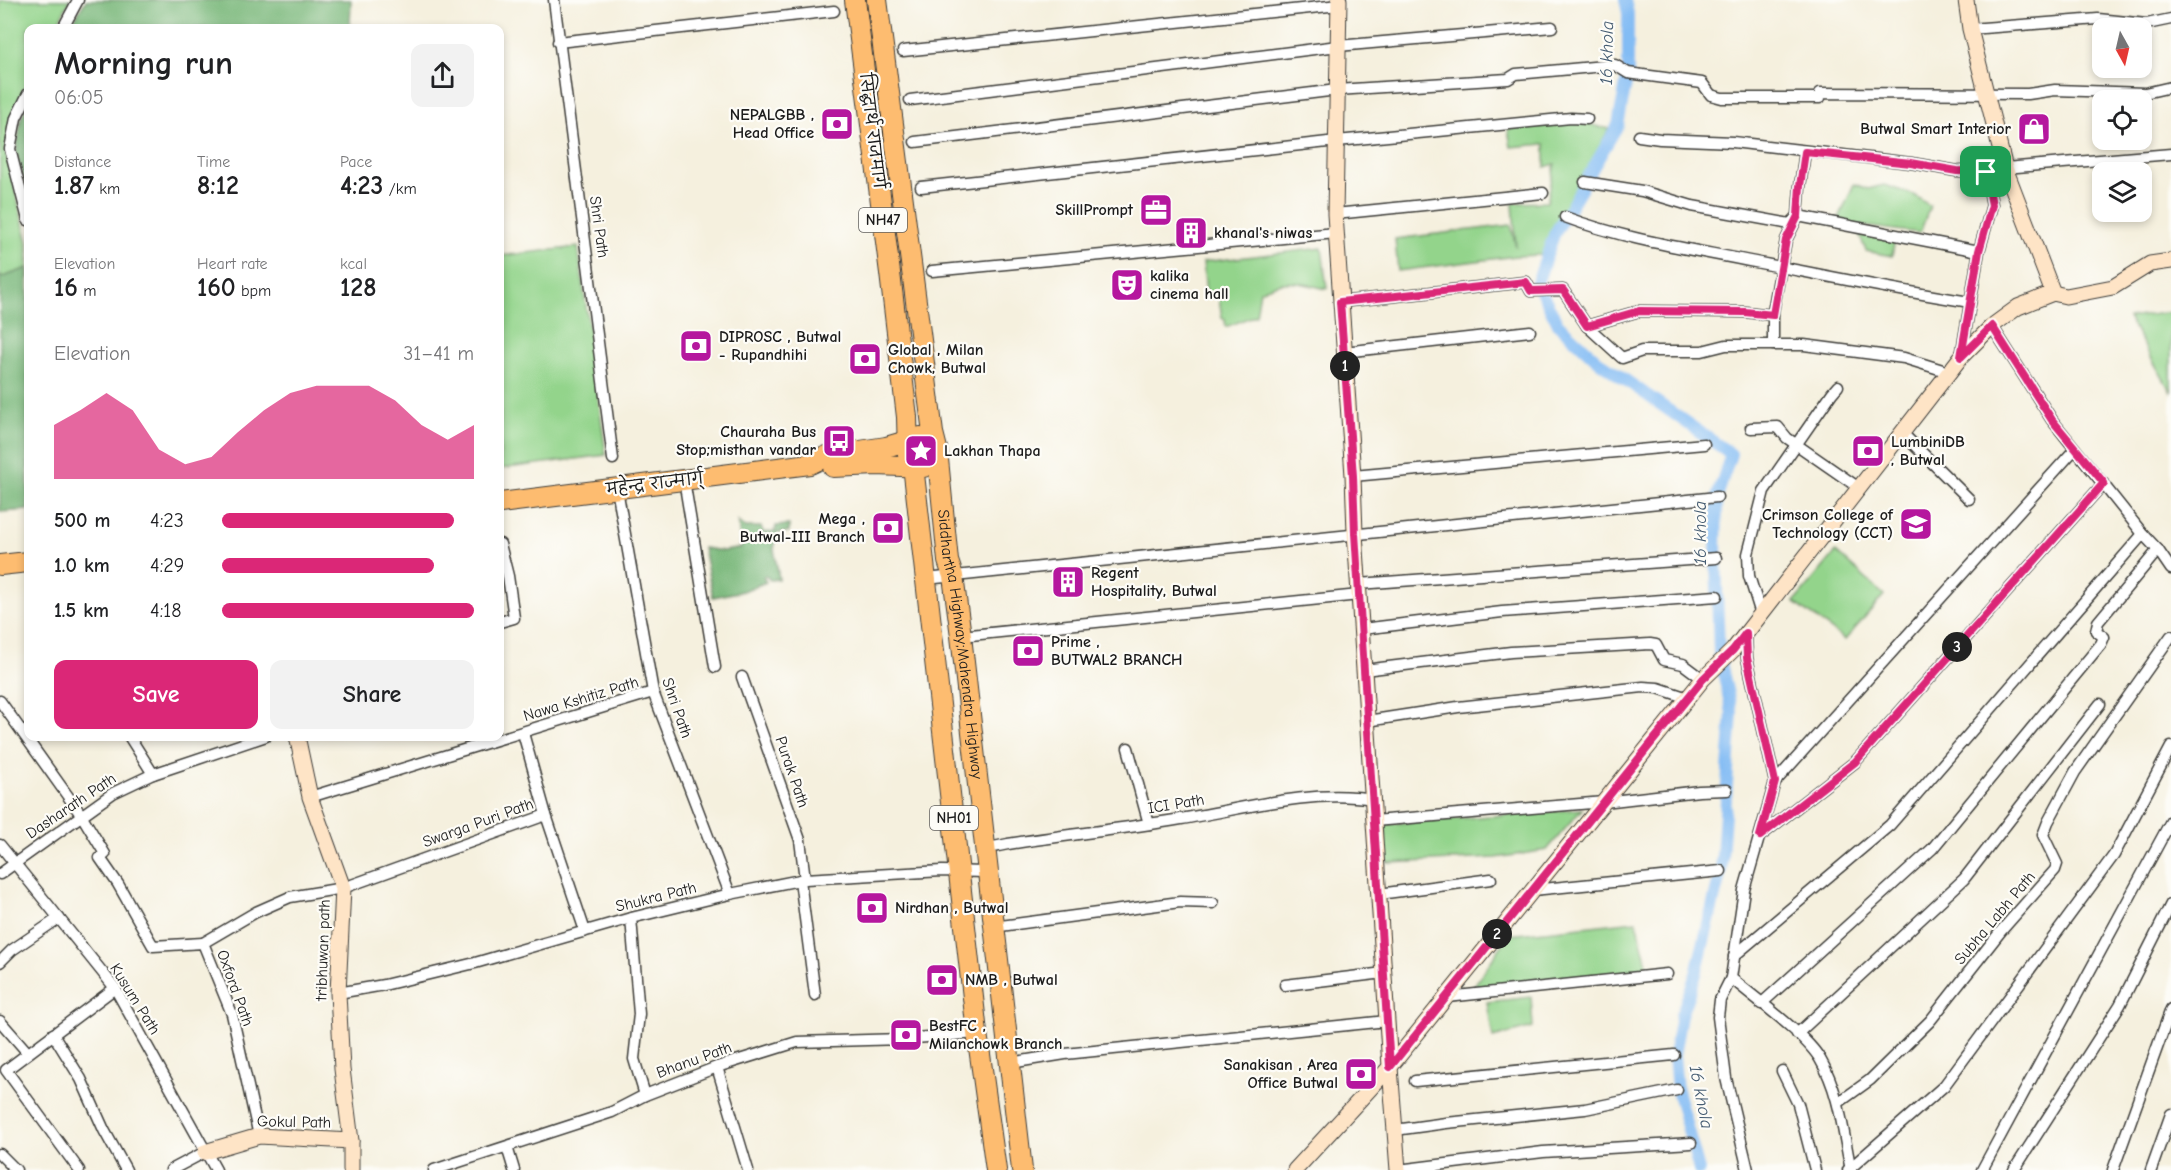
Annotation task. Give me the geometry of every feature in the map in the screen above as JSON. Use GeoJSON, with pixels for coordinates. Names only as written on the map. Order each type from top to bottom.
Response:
{"type":"FeatureCollection","features":[{"type":"Feature","properties":{"kind":"highway","name":"सिद्धार्थ राजमार्ग"},"geometry":{"type":"LineString","coordinates":[[855,0],[909,441]]}},
{"type":"Feature","properties":{"kind":"highway","name":"सिद्धार्थ राजमार्ग"},"geometry":{"type":"LineString","coordinates":[[877,0],[935,439]]}},
{"type":"Feature","properties":{"kind":"highway","name":"महेन्द्र राज्मार्ग्"},"geometry":{"type":"LineString","coordinates":[[504,503],[810,464],[827,456],[863,451],[925,437],[935,439]]}},
{"type":"Feature","properties":{"kind":"highway","name":"Siddhartha Highway;Mahendra Highway"},"geometry":{"type":"LineString","coordinates":[[935,439],[948,561],[961,636],[1022,1170]]}},
{"type":"Feature","properties":{"kind":"highway","name":"NH47"},"geometry":{"type":"LineString","coordinates":[[909,441],[912,466]]}},
{"type":"Feature","properties":{"kind":"highway","name":"महेन्द्र राज्मार्ग्"},"geometry":{"type":"LineString","coordinates":[[810,464],[827,468],[877,465],[926,467],[938,462]]}},
{"type":"Feature","properties":{"kind":"highway","name":"Siddhartha Highway;Mahendra Highway"},"geometry":{"type":"LineString","coordinates":[[912,466],[977,1034],[996,1170]]}},
{"type":"Feature","properties":{"kind":"highway"},"geometry":{"type":"LineString","coordinates":[[0,565],[24,562]]}},
{"type":"Feature","properties":{"kind":"street"},"geometry":{"type":"LineString","coordinates":[[65,24],[78,0]]}},
{"type":"Feature","properties":{"kind":"street","name":"Shri Path"},"geometry":{"type":"LineString","coordinates":[[554,0],[613,459]]}},
{"type":"Feature","properties":{"kind":"street"},"geometry":{"type":"LineString","coordinates":[[1966,0],[1970,28],[2006,170],[2053,293]]}},
{"type":"Feature","properties":{"kind":"street"},"geometry":{"type":"LineString","coordinates":[[903,51],[1339,3],[1335,214],[1398,1170],[1543,1152],[1691,1143]]}},
{"type":"Feature","properties":{"kind":"street"},"geometry":{"type":"LineString","coordinates":[[558,42],[834,11]]}},
{"type":"Feature","properties":{"kind":"street"},"geometry":{"type":"LineString","coordinates":[[1970,28],[2098,19],[2147,24],[2171,19]]}},
{"type":"Feature","properties":{"kind":"street"},"geometry":{"type":"LineString","coordinates":[[910,100],[1338,46],[1552,27]]}},
{"type":"Feature","properties":{"kind":"street"},"geometry":{"type":"LineString","coordinates":[[915,142],[1337,90],[1508,79],[1516,74],[1615,65],[1628,73],[1701,83],[1711,95],[1722,98],[1820,99],[1820,93],[2028,94],[2050,90],[2145,93],[2171,87]]}},
{"type":"Feature","properties":{"kind":"street"},"geometry":{"type":"LineString","coordinates":[[24,102],[16,118],[10,149],[24,204]]}},
{"type":"Feature","properties":{"kind":"street"},"geometry":{"type":"LineString","coordinates":[[921,187],[1337,141],[1571,118],[1587,119]]}},
{"type":"Feature","properties":{"kind":"street"},"geometry":{"type":"LineString","coordinates":[[1639,136],[1733,142],[1911,163],[1957,171],[1986,172],[2171,154]]}},
{"type":"Feature","properties":{"kind":"street"},"geometry":{"type":"LineString","coordinates":[[1773,345],[1773,315],[1786,240],[1798,216],[1805,152]]}},
{"type":"Feature","properties":{"kind":"street"},"geometry":{"type":"LineString","coordinates":[[1961,357],[1979,251],[1992,205],[1986,172]]}},
{"type":"Feature","properties":{"kind":"street"},"geometry":{"type":"LineString","coordinates":[[1585,182],[1642,191],[1692,206],[1790,224],[1798,216]]}},
{"type":"Feature","properties":{"kind":"street"},"geometry":{"type":"LineString","coordinates":[[1335,214],[1543,193]]}},
{"type":"Feature","properties":{"kind":"street"},"geometry":{"type":"LineString","coordinates":[[1798,216],[1979,251]]}},
{"type":"Feature","properties":{"kind":"street"},"geometry":{"type":"LineString","coordinates":[[1564,217],[1592,227],[1676,247],[1910,293],[1970,302]]}},
{"type":"Feature","properties":{"kind":"street"},"geometry":{"type":"LineString","coordinates":[[932,271],[1336,233]]}},
{"type":"Feature","properties":{"kind":"street"},"geometry":{"type":"LineString","coordinates":[[1294,1170],[1390,1067],[1706,676],[1733,650],[1961,357],[1992,326],[2018,307],[2053,293],[2066,296],[2113,287],[2150,264],[2171,261]]}},
{"type":"Feature","properties":{"kind":"street"},"geometry":{"type":"LineString","coordinates":[[1340,302],[1526,282],[1531,291],[1563,290],[1587,326],[1622,358],[1642,351],[1702,351],[1726,345],[1804,345],[1905,358],[1949,372]]}},
{"type":"Feature","properties":{"kind":"street"},"geometry":{"type":"LineString","coordinates":[[1587,326],[1639,311],[1745,312],[1773,315]]}},
{"type":"Feature","properties":{"kind":"street"},"geometry":{"type":"LineString","coordinates":[[1992,326],[2052,420],[2171,569]]}},
{"type":"Feature","properties":{"kind":"street"},"geometry":{"type":"LineString","coordinates":[[1344,351],[1530,331]]}},
{"type":"Feature","properties":{"kind":"street"},"geometry":{"type":"LineString","coordinates":[[1761,614],[1749,576],[1748,554],[1764,491],[1838,386]]}},
{"type":"Feature","properties":{"kind":"street"},"geometry":{"type":"LineString","coordinates":[[1751,428],[1778,427],[1796,445],[1859,488]]}},
{"type":"Feature","properties":{"kind":"street"},"geometry":{"type":"LineString","coordinates":[[1902,433],[1970,499]]}},
{"type":"Feature","properties":{"kind":"street"},"geometry":{"type":"LineString","coordinates":[[1353,476],[1704,444]]}},
{"type":"Feature","properties":{"kind":"street"},"geometry":{"type":"LineString","coordinates":[[1748,1170],[1726,1078],[1718,1017],[1720,1000],[1731,978],[1744,890],[1775,782],[2075,449]]}},
{"type":"Feature","properties":{"kind":"street"},"geometry":{"type":"LineString","coordinates":[[684,480],[715,667]]}},
{"type":"Feature","properties":{"kind":"street"},"geometry":{"type":"LineString","coordinates":[[1760,836],[1855,762],[2104,483]]}},
{"type":"Feature","properties":{"kind":"street","name":"Shri Path"},"geometry":{"type":"LineString","coordinates":[[617,489],[653,692],[730,894]]}},
{"type":"Feature","properties":{"kind":"street"},"geometry":{"type":"LineString","coordinates":[[926,579],[1717,497]]}},
{"type":"Feature","properties":{"kind":"street"},"geometry":{"type":"LineString","coordinates":[[1734,956],[1890,825],[2143,534]]}},
{"type":"Feature","properties":{"kind":"street"},"geometry":{"type":"LineString","coordinates":[[1761,1004],[1932,849],[2101,644],[2104,637],[2096,630],[2098,622],[2158,550]]}},
{"type":"Feature","properties":{"kind":"street"},"geometry":{"type":"LineString","coordinates":[[961,636],[1359,590],[1716,558]]}},
{"type":"Feature","properties":{"kind":"street"},"geometry":{"type":"LineString","coordinates":[[504,560],[514,618],[504,620]]}},
{"type":"Feature","properties":{"kind":"street"},"geometry":{"type":"LineString","coordinates":[[1362,629],[1502,612],[1717,596]]}},
{"type":"Feature","properties":{"kind":"street"},"geometry":{"type":"LineString","coordinates":[[1746,633],[1747,658],[1775,782]]}},
{"type":"Feature","properties":{"kind":"street","name":"Subha Labh Path"},"geometry":{"type":"LineString","coordinates":[[1838,1102],[1870,1080],[1930,1021],[2001,931],[2055,870],[2057,864],[2043,835],[2048,822],[2075,772],[2171,636]]}},
{"type":"Feature","properties":{"kind":"street"},"geometry":{"type":"LineString","coordinates":[[1364,670],[1511,652],[1650,644],[1656,645],[1664,660],[1683,664],[1706,676]]}},
{"type":"Feature","properties":{"kind":"street","name":"Purak Path"},"geometry":{"type":"LineString","coordinates":[[742,677],[800,840],[815,995]]}},
{"type":"Feature","properties":{"kind":"street"},"geometry":{"type":"LineString","coordinates":[[1367,721],[1458,707],[1643,687],[1658,688],[1689,698]]}},
{"type":"Feature","properties":{"kind":"street","name":"Nawa Kshitiz Path"},"geometry":{"type":"LineString","coordinates":[[504,739],[653,692]]}},
{"type":"Feature","properties":{"kind":"street"},"geometry":{"type":"LineString","coordinates":[[0,701],[24,735]]}},
{"type":"Feature","properties":{"kind":"street"},"geometry":{"type":"LineString","coordinates":[[1797,1034],[1964,879],[2100,704]]}},
{"type":"Feature","properties":{"kind":"street","name":"Swarga Puri Path"},"geometry":{"type":"LineString","coordinates":[[203,943],[256,912],[290,897],[343,888],[546,815],[523,733]]}},
{"type":"Feature","properties":{"kind":"street"},"geometry":{"type":"LineString","coordinates":[[28,741],[81,816]]}},
{"type":"Feature","properties":{"kind":"street"},"geometry":{"type":"LineString","coordinates":[[132,741],[153,774]]}},
{"type":"Feature","properties":{"kind":"street","name":"Dasharath Path"},"geometry":{"type":"LineString","coordinates":[[0,874],[113,793],[153,774],[251,741]]}},
{"type":"Feature","properties":{"kind":"street","name":"tribhuwan path"},"geometry":{"type":"LineString","coordinates":[[298,741],[310,796],[343,888],[338,993],[342,1070],[351,1141],[351,1170]]}},
{"type":"Feature","properties":{"kind":"street","name":"Nawa Kshitiz Path"},"geometry":{"type":"LineString","coordinates":[[310,796],[496,741]]}},
{"type":"Feature","properties":{"kind":"street"},"geometry":{"type":"LineString","coordinates":[[1850,1170],[1944,1086],[2114,855],[2171,747]]}},
{"type":"Feature","properties":{"kind":"street"},"geometry":{"type":"LineString","coordinates":[[1128,748],[1149,824]]}},
{"type":"Feature","properties":{"kind":"street"},"geometry":{"type":"LineString","coordinates":[[1374,820],[1604,802],[1699,790],[1727,790]]}},
{"type":"Feature","properties":{"kind":"street","name":"ICI Path"},"geometry":{"type":"LineString","coordinates":[[984,849],[1297,799],[1351,796],[1372,800]]}},
{"type":"Feature","properties":{"kind":"street"},"geometry":{"type":"LineString","coordinates":[[546,815],[585,931]]}},
{"type":"Feature","properties":{"kind":"street","name":"Oxford Path"},"geometry":{"type":"LineString","coordinates":[[81,816],[105,854],[100,858],[118,884],[153,946],[203,943],[232,1014],[259,1136]]}},
{"type":"Feature","properties":{"kind":"street"},"geometry":{"type":"LineString","coordinates":[[1982,1170],[2171,821]]}},
{"type":"Feature","properties":{"kind":"street","name":"Kusum Path"},"geometry":{"type":"LineString","coordinates":[[0,845],[115,988],[216,1170]]}},
{"type":"Feature","properties":{"kind":"street","name":"Shukra Path"},"geometry":{"type":"LineString","coordinates":[[338,993],[384,986],[475,963],[631,918],[730,894],[803,880],[960,871],[987,872]]}},
{"type":"Feature","properties":{"kind":"street"},"geometry":{"type":"LineString","coordinates":[[1533,890],[1720,871]]}},
{"type":"Feature","properties":{"kind":"street"},"geometry":{"type":"LineString","coordinates":[[1379,894],[1491,879]]}},
{"type":"Feature","properties":{"kind":"street"},"geometry":{"type":"LineString","coordinates":[[993,927],[1180,902],[1213,903]]}},
{"type":"Feature","properties":{"kind":"street"},"geometry":{"type":"LineString","coordinates":[[2014,1170],[2120,1005],[2171,904]]}},
{"type":"Feature","properties":{"kind":"street"},"geometry":{"type":"LineString","coordinates":[[0,962],[12,950],[59,918]]}},
{"type":"Feature","properties":{"kind":"street"},"geometry":{"type":"LineString","coordinates":[[631,918],[639,1014],[634,1059],[645,1095]]}},
{"type":"Feature","properties":{"kind":"street"},"geometry":{"type":"LineString","coordinates":[[1285,985],[1384,973]]}},
{"type":"Feature","properties":{"kind":"street"},"geometry":{"type":"LineString","coordinates":[[1447,997],[1667,974]]}},
{"type":"Feature","properties":{"kind":"street"},"geometry":{"type":"LineString","coordinates":[[1731,978],[1797,1034],[1820,1058],[1838,1102],[1850,1170]]}},
{"type":"Feature","properties":{"kind":"street"},"geometry":{"type":"LineString","coordinates":[[79,1170],[3,1067],[28,1053],[115,988]]}},
{"type":"Feature","properties":{"kind":"street"},"geometry":{"type":"LineString","coordinates":[[2113,1170],[2171,1009]]}},
{"type":"Feature","properties":{"kind":"street"},"geometry":{"type":"LineString","coordinates":[[0,1021],[28,1053]]}},
{"type":"Feature","properties":{"kind":"street"},"geometry":{"type":"LineString","coordinates":[[1010,1063],[1065,1054],[1387,1021]]}},
{"type":"Feature","properties":{"kind":"street"},"geometry":{"type":"LineString","coordinates":[[53,1034],[81,1079],[104,1130],[126,1170]]}},
{"type":"Feature","properties":{"kind":"street","name":"Bhanu Path"},"geometry":{"type":"LineString","coordinates":[[434,1170],[612,1112],[645,1095],[717,1067],[797,1042],[977,1034]]}},
{"type":"Feature","properties":{"kind":"street"},"geometry":{"type":"LineString","coordinates":[[1414,1081],[1674,1055]]}},
{"type":"Feature","properties":{"kind":"street"},"geometry":{"type":"LineString","coordinates":[[717,1067],[748,1170]]}},
{"type":"Feature","properties":{"kind":"street"},"geometry":{"type":"LineString","coordinates":[[1782,1071],[1798,1104],[1815,1170]]}},
{"type":"Feature","properties":{"kind":"street"},"geometry":{"type":"LineString","coordinates":[[1395,1130],[1585,1109],[1677,1090]]}},
{"type":"Feature","properties":{"kind":"street"},"geometry":{"type":"LineString","coordinates":[[2151,1170],[2171,1114]]}},
{"type":"Feature","properties":{"kind":"street","name":"Gokul Path"},"geometry":{"type":"LineString","coordinates":[[171,1170],[205,1152],[259,1136],[351,1141]]}},
{"type":"Feature","properties":{"kind":"street"},"geometry":{"type":"LineString","coordinates":[[507,1147],[514,1170]]}},
{"type":"Feature","properties":{"kind":"street"},"geometry":{"type":"LineString","coordinates":[[0,1154],[16,1170]]}},
{"type":"Feature","properties":{"kind":"green space"},"geometry":{"type":"Polygon","coordinates":[[[70,0],[57,24],[24,24],[24,89],[12,120],[5,150],[24,226],[24,269],[0,278],[0,1],[70,0]]]}},
{"type":"Feature","properties":{"kind":"green space"},"geometry":{"type":"Polygon","coordinates":[[[86,0],[351,0],[350,24],[71,24],[86,0]]]}},
{"type":"Feature","properties":{"kind":"green space"},"geometry":{"type":"Polygon","coordinates":[[[24,112],[24,178],[16,154],[24,112]]]}},
{"type":"Feature","properties":{"kind":"green space"},"geometry":{"type":"Polygon","coordinates":[[[1577,121],[1609,129],[1542,255],[1516,256],[1398,271],[1395,239],[1511,225],[1516,247],[1513,203],[1547,202],[1555,164],[1545,167],[1545,144],[1511,147],[1508,129],[1577,121]]]}},
{"type":"Feature","properties":{"kind":"green space"},"geometry":{"type":"Polygon","coordinates":[[[1854,184],[1868,189],[1884,185],[1914,195],[1930,206],[1920,233],[1837,223],[1854,184]]]}},
{"type":"Feature","properties":{"kind":"green space"},"geometry":{"type":"Polygon","coordinates":[[[1859,234],[1895,239],[1892,256],[1866,251],[1859,234]]]}},
{"type":"Feature","properties":{"kind":"green space"},"geometry":{"type":"Polygon","coordinates":[[[578,247],[606,455],[504,468],[504,256],[578,247]]]}},
{"type":"Feature","properties":{"kind":"green space"},"geometry":{"type":"Polygon","coordinates":[[[1322,248],[1327,289],[1293,282],[1269,287],[1260,291],[1256,315],[1226,327],[1225,320],[1222,318],[1218,292],[1206,293],[1203,262],[1322,248]]]}},
{"type":"Feature","properties":{"kind":"green space"},"geometry":{"type":"Polygon","coordinates":[[[24,269],[24,510],[0,512],[0,278],[24,269]]]}},
{"type":"Feature","properties":{"kind":"green space"},"geometry":{"type":"Polygon","coordinates":[[[2171,312],[2171,392],[2128,318],[2171,312]]]}},
{"type":"Feature","properties":{"kind":"green space"},"geometry":{"type":"Polygon","coordinates":[[[738,522],[744,527],[761,527],[764,533],[775,531],[776,526],[789,525],[789,532],[777,533],[774,549],[779,579],[770,580],[765,575],[763,577],[766,582],[743,591],[713,597],[703,548],[724,551],[741,548],[738,522]]]}},
{"type":"Feature","properties":{"kind":"green space"},"geometry":{"type":"Polygon","coordinates":[[[1836,552],[1884,595],[1845,640],[1794,602],[1836,552]]]}},
{"type":"Feature","properties":{"kind":"green space"},"geometry":{"type":"Polygon","coordinates":[[[1582,809],[1547,850],[1496,858],[1388,863],[1385,847],[1386,824],[1582,809]]]}},
{"type":"Feature","properties":{"kind":"green space"},"geometry":{"type":"Polygon","coordinates":[[[1636,921],[1649,972],[1471,990],[1509,935],[1636,921]]]}},
{"type":"Feature","properties":{"kind":"green space"},"geometry":{"type":"Polygon","coordinates":[[[1531,997],[1533,1027],[1493,1038],[1487,1002],[1531,997]]]}},
{"type":"Feature","properties":{"kind":"waterway","name":"16 khola"},"geometry":{"type":"LineString","coordinates":[[1625,0],[1628,13],[1628,73],[1618,125],[1554,235],[1537,283],[1558,324],[1597,360],[1731,454],[1717,497],[1719,653],[1732,713],[1721,871],[1696,974],[1681,1015],[1674,1055],[1677,1090],[1699,1170]]}},
{"type":"Feature","properties":{"kind":"place","name":"NEPALGBB , Head Office"},"geometry":{"type":"Point","coordinates":[837,124]}},
{"type":"Feature","properties":{"kind":"place","name":"Butwal Smart Interior"},"geometry":{"type":"Point","coordinates":[2034,129]}},
{"type":"Feature","properties":{"kind":"place","name":"SkillPrompt"},"geometry":{"type":"Point","coordinates":[1156,210]}},
{"type":"Feature","properties":{"kind":"place","name":"khanal's niwas"},"geometry":{"type":"Point","coordinates":[1191,233]}},
{"type":"Feature","properties":{"kind":"place","name":"kalika cinema hall"},"geometry":{"type":"Point","coordinates":[1127,285]}},
{"type":"Feature","properties":{"kind":"place","name":"DIPROSC , Butwal - Rupandhihi"},"geometry":{"type":"Point","coordinates":[696,346]}},
{"type":"Feature","properties":{"kind":"place","name":"Global , Milan Chowk, Butwal"},"geometry":{"type":"Point","coordinates":[865,359]}},
{"type":"Feature","properties":{"kind":"place","name":"Chauraha Bus Stop;misthan vandar"},"geometry":{"type":"Point","coordinates":[839,441]}},
{"type":"Feature","properties":{"kind":"place","name":"Lakhan Thapa"},"geometry":{"type":"Point","coordinates":[921,451]}},
{"type":"Feature","properties":{"kind":"place","name":"LumbiniDB , Butwal"},"geometry":{"type":"Point","coordinates":[1868,451]}},
{"type":"Feature","properties":{"kind":"place","name":"Crimson College of Technology (CCT)"},"geometry":{"type":"Point","coordinates":[1916,524]}},
{"type":"Feature","properties":{"kind":"place","name":"Mega , Butwal-III Branch"},"geometry":{"type":"Point","coordinates":[888,528]}},
{"type":"Feature","properties":{"kind":"place","name":"Regent Hospitality, Butwal"},"geometry":{"type":"Point","coordinates":[1068,582]}},
{"type":"Feature","properties":{"kind":"place","name":"Prime , BUTWAL2 BRANCH"},"geometry":{"type":"Point","coordinates":[1028,651]}},
{"type":"Feature","properties":{"kind":"place","name":"Nirdhan , Butwal"},"geometry":{"type":"Point","coordinates":[872,908]}},
{"type":"Feature","properties":{"kind":"place","name":"NMB , Butwal"},"geometry":{"type":"Point","coordinates":[942,980]}},
{"type":"Feature","properties":{"kind":"place","name":"BestFC , Milanchowk Branch"},"geometry":{"type":"Point","coordinates":[906,1035]}},
{"type":"Feature","properties":{"kind":"place","name":"Sanakisan , Area Office Butwal"},"geometry":{"type":"Point","coordinates":[1361,1074]}},
{"type":"Feature","properties":{"kind":"route"},"geometry":{"type":"LineString","coordinates":[[1805,152],[1911,163],[1957,171],[1986,172],[1992,205],[1979,251],[1961,357],[1992,326],[2052,420],[2104,483],[1855,762],[1760,836],[1775,782],[1747,658],[1746,633],[1733,650],[1703,679],[1390,1067],[1340,302],[1509,286],[1526,282],[1531,291],[1563,290],[1587,326],[1611,317],[1639,311],[1745,312],[1773,315],[1786,240],[1798,216],[1805,152]]}}]}
